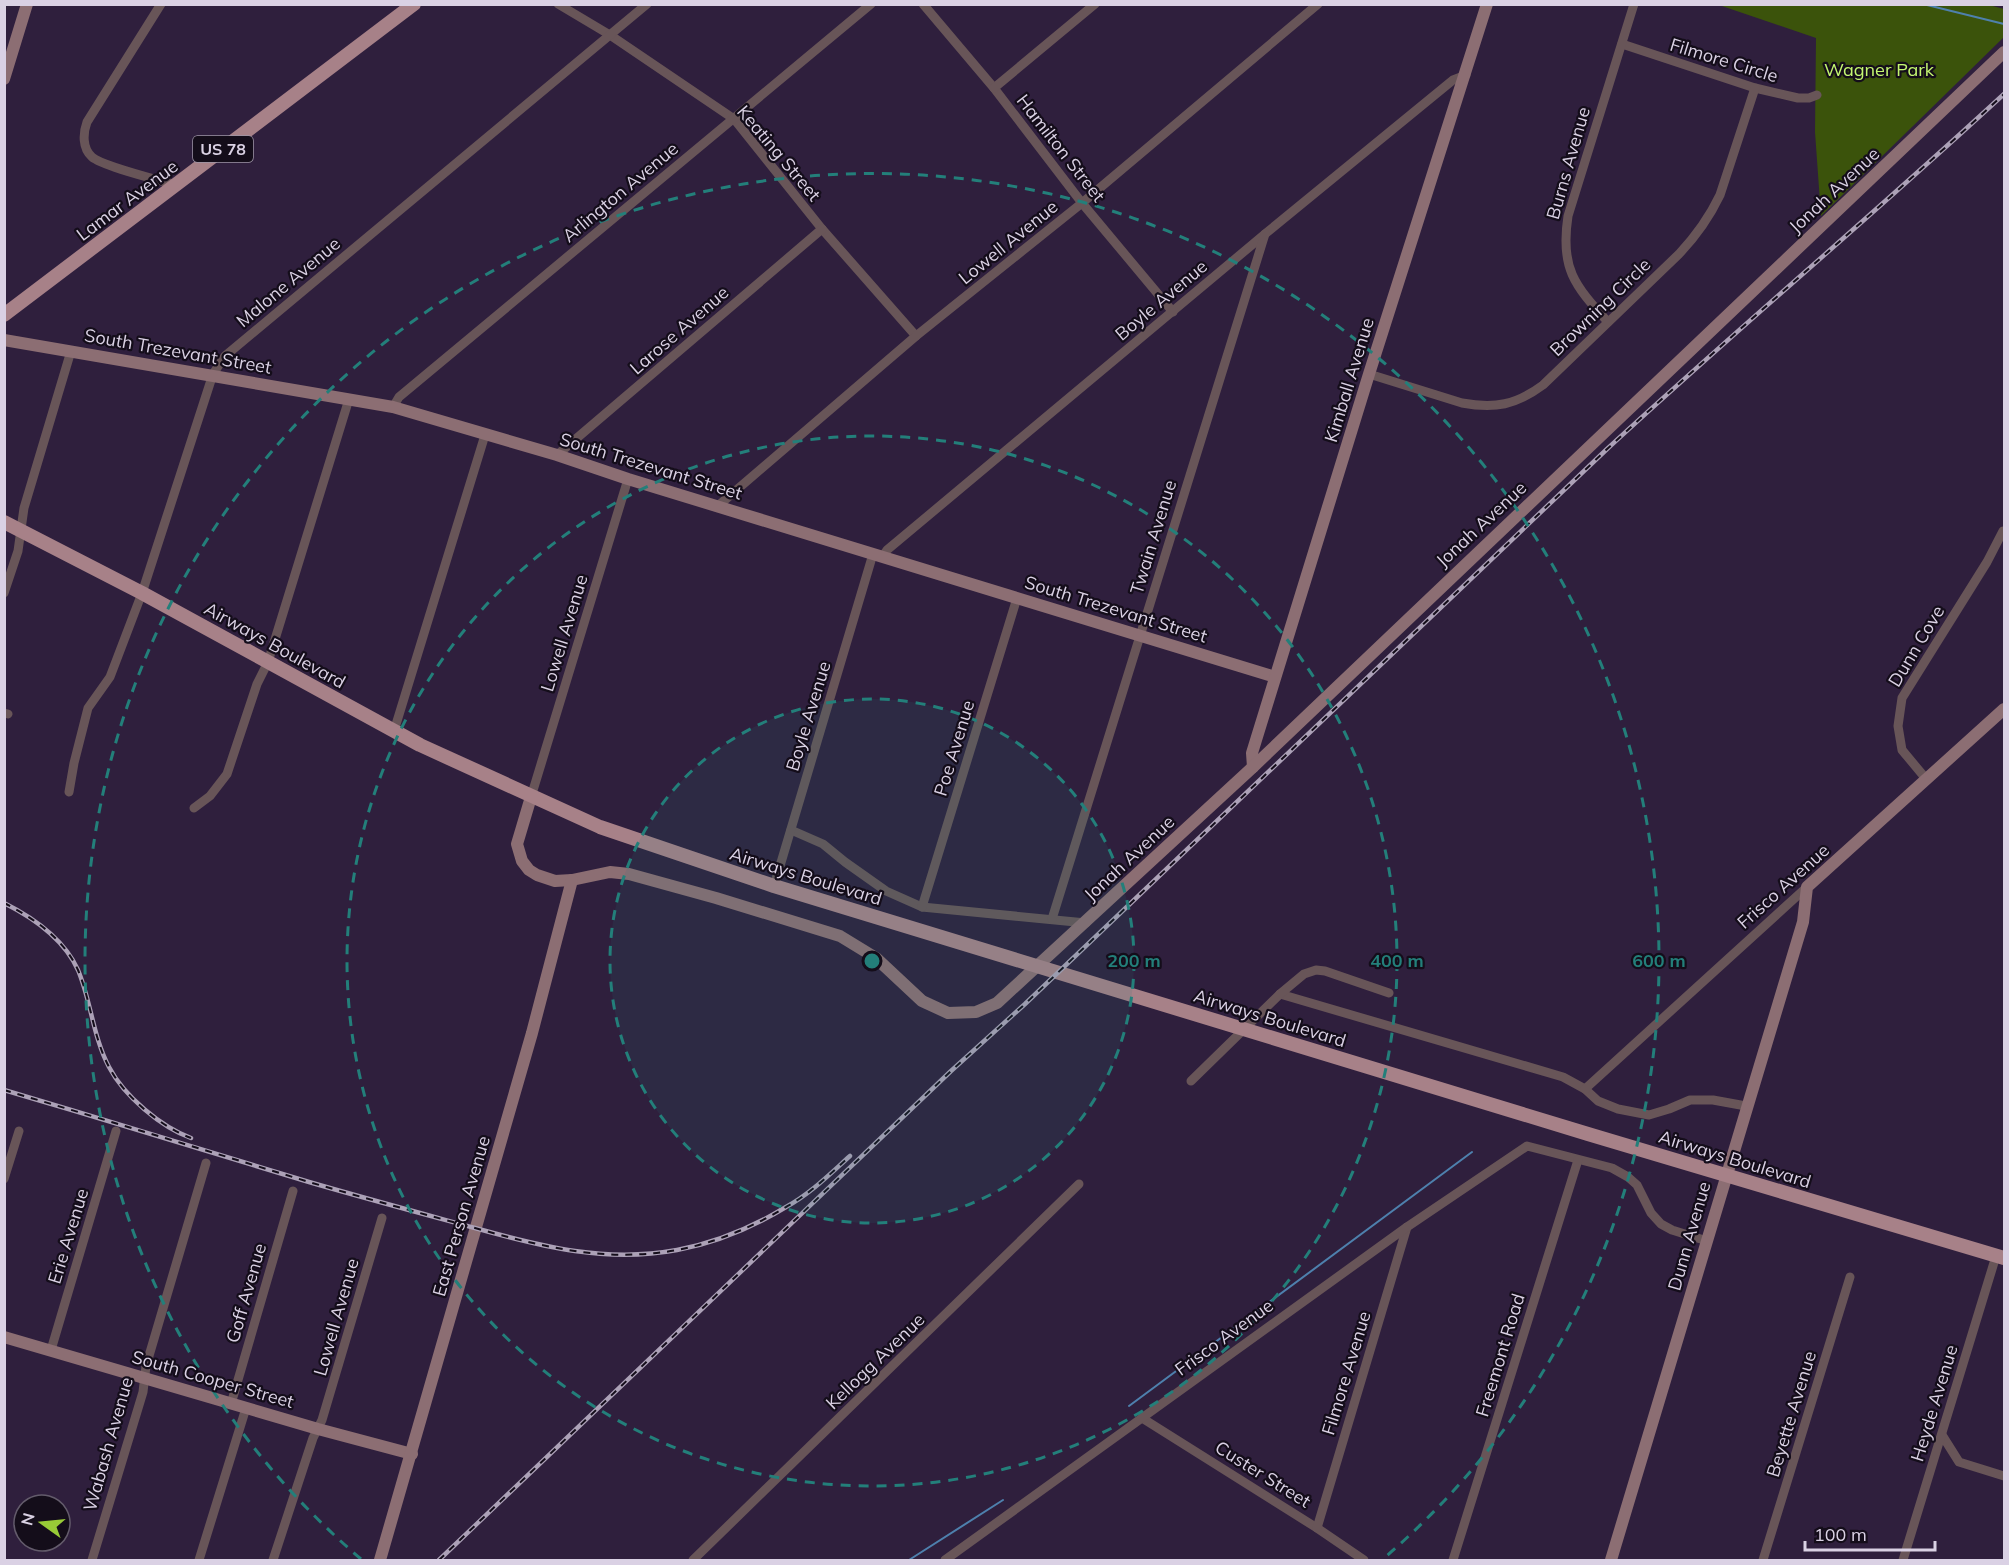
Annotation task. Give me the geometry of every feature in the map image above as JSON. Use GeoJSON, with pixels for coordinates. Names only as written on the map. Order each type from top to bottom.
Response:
{"type":"FeatureCollection","features":[{"type":"Feature","properties":{"kind":"main road","name":"Lamar Avenue"},"geometry":{"type":"LineString","coordinates":[[4,315],[414,4]]}},
{"type":"Feature","properties":{"kind":"main road","name":"Airways Boulevard"},"geometry":{"type":"LineString","coordinates":[[4,522],[142,593],[420,745],[600,827],[774,886],[2000,1257]]}},
{"type":"Feature","properties":{"kind":"street"},"geometry":{"type":"LineString","coordinates":[[4,79],[27,4]]}},
{"type":"Feature","properties":{"kind":"street"},"geometry":{"type":"LineString","coordinates":[[161,4],[87,122],[84,137],[87,151],[100,162],[176,185]]}},
{"type":"Feature","properties":{"kind":"street","name":"Keating Street"},"geometry":{"type":"LineString","coordinates":[[558,4],[610,35],[734,118],[822,229],[916,336]]}},
{"type":"Feature","properties":{"kind":"street","name":"Malone Avenue"},"geometry":{"type":"LineString","coordinates":[[69,792],[88,708],[110,677],[142,593],[213,374],[225,356],[647,4]]}},
{"type":"Feature","properties":{"kind":"street","name":"Arlington Avenue"},"geometry":{"type":"LineString","coordinates":[[393,406],[399,397],[871,4]]}},
{"type":"Feature","properties":{"kind":"street","name":"Hamilton Street"},"geometry":{"type":"LineString","coordinates":[[923,4],[994,88],[1082,204],[1173,312]]}},
{"type":"Feature","properties":{"kind":"street"},"geometry":{"type":"LineString","coordinates":[[994,88],[1095,4]]}},
{"type":"Feature","properties":{"kind":"street","name":"Lowell Avenue"},"geometry":{"type":"LineString","coordinates":[[718,506],[916,336],[1082,204],[1318,4]]}},
{"type":"Feature","properties":{"kind":"street","name":"Kimball Avenue"},"geometry":{"type":"LineString","coordinates":[[1253,767],[1252,753],[1275,677],[1487,4]]}},
{"type":"Feature","properties":{"kind":"street","name":"Burns Avenue"},"geometry":{"type":"LineString","coordinates":[[1608,322],[1575,283],[1569,268],[1565,242],[1568,216],[1634,4]]}},
{"type":"Feature","properties":{"kind":"street","name":"Filmore Circle"},"geometry":{"type":"LineString","coordinates":[[1622,44],[1755,88],[1798,98],[1817,95]]}},
{"type":"Feature","properties":{"kind":"street","name":"Jonah Avenue"},"geometry":{"type":"LineString","coordinates":[[572,880],[610,872],[629,874],[840,936],[876,958],[922,1001],[948,1013],[976,1012],[997,1003],[1253,767],[2004,52]]}},
{"type":"Feature","properties":{"kind":"street","name":"Boyle Avenue"},"geometry":{"type":"LineString","coordinates":[[774,886],[878,555],[887,550],[1453,80],[1466,75]]}},
{"type":"Feature","properties":{"kind":"street","name":"Browning Circle"},"geometry":{"type":"LineString","coordinates":[[1369,374],[1462,403],[1489,406],[1503,405],[1525,397],[1543,385],[1679,254],[1707,220],[1723,186],[1755,88]]}},
{"type":"Feature","properties":{"kind":"street","name":"Larose Avenue"},"geometry":{"type":"LineString","coordinates":[[557,455],[822,229]]}},
{"type":"Feature","properties":{"kind":"street","name":"Twain Avenue"},"geometry":{"type":"LineString","coordinates":[[1052,919],[1265,234]]}},
{"type":"Feature","properties":{"kind":"street","name":"South Trezevant Street"},"geometry":{"type":"LineString","coordinates":[[4,340],[393,406],[1275,677]]}},
{"type":"Feature","properties":{"kind":"street"},"geometry":{"type":"LineString","coordinates":[[4,593],[18,551],[24,508],[71,351]]}},
{"type":"Feature","properties":{"kind":"street"},"geometry":{"type":"LineString","coordinates":[[194,808],[210,796],[227,774],[257,684],[268,662],[349,399]]}},
{"type":"Feature","properties":{"kind":"street"},"geometry":{"type":"LineString","coordinates":[[394,731],[485,435]]}},
{"type":"Feature","properties":{"kind":"street","name":"Lowell Avenue"},"geometry":{"type":"LineString","coordinates":[[531,796],[628,479]]}},
{"type":"Feature","properties":{"kind":"street","name":"Dunn Cove"},"geometry":{"type":"LineString","coordinates":[[1927,780],[1902,750],[1898,726],[1902,698],[1987,562],[2003,531]]}},
{"type":"Feature","properties":{"kind":"street","name":"Poe Avenue"},"geometry":{"type":"LineString","coordinates":[[922,907],[1017,598]]}},
{"type":"Feature","properties":{"kind":"street","name":"Frisco Avenue"},"geometry":{"type":"LineString","coordinates":[[1585,1089],[2004,709]]}},
{"type":"Feature","properties":{"kind":"street"},"geometry":{"type":"LineString","coordinates":[[531,796],[517,844],[522,861],[529,870],[537,875],[555,881],[572,880]]}},
{"type":"Feature","properties":{"kind":"street","name":"Airways Boulevard"},"geometry":{"type":"LineString","coordinates":[[791,830],[824,844],[886,891],[922,907],[1086,923]]}},
{"type":"Feature","properties":{"kind":"street","name":"East Person Avenue"},"geometry":{"type":"LineString","coordinates":[[380,1560],[530,1043],[572,880]]}},
{"type":"Feature","properties":{"kind":"street","name":"Dunn Avenue"},"geometry":{"type":"LineString","coordinates":[[1611,1560],[1803,922],[1807,887]]}},
{"type":"Feature","properties":{"kind":"street"},"geometry":{"type":"LineString","coordinates":[[1191,1080],[1280,994],[1304,974],[1316,970],[1325,971],[1389,993]]}},
{"type":"Feature","properties":{"kind":"street","name":"Airways Boulevard"},"geometry":{"type":"LineString","coordinates":[[1280,994],[1563,1077],[1585,1089],[1598,1101],[1618,1109],[1649,1115],[1690,1100],[1713,1100],[1746,1107]]}},
{"type":"Feature","properties":{"kind":"street"},"geometry":{"type":"LineString","coordinates":[[4,1179],[19,1131]]}},
{"type":"Feature","properties":{"kind":"street","name":"Erie Avenue"},"geometry":{"type":"LineString","coordinates":[[51,1350],[116,1131]]}},
{"type":"Feature","properties":{"kind":"street","name":"Frisco Avenue"},"geometry":{"type":"LineString","coordinates":[[945,1560],[1407,1227],[1527,1146],[1578,1160]]}},
{"type":"Feature","properties":{"kind":"street"},"geometry":{"type":"LineString","coordinates":[[1578,1160],[1612,1168],[1628,1177],[1637,1185],[1652,1213],[1661,1224],[1672,1230],[1707,1240]]}},
{"type":"Feature","properties":{"kind":"street","name":"Freemont Road"},"geometry":{"type":"LineString","coordinates":[[1453,1560],[1578,1160]]}},
{"type":"Feature","properties":{"kind":"street","name":"Wabash Avenue"},"geometry":{"type":"LineString","coordinates":[[92,1560],[143,1392],[146,1366],[206,1163]]}},
{"type":"Feature","properties":{"kind":"street","name":"Kellogg Avenue"},"geometry":{"type":"LineString","coordinates":[[693,1560],[1079,1184]]}},
{"type":"Feature","properties":{"kind":"street","name":"Goff Avenue"},"geometry":{"type":"LineString","coordinates":[[231,1404],[293,1191]]}},
{"type":"Feature","properties":{"kind":"street","name":"Lowell Avenue"},"geometry":{"type":"LineString","coordinates":[[273,1560],[313,1438],[322,1420],[382,1218]]}},
{"type":"Feature","properties":{"kind":"street","name":"Filmore Avenue"},"geometry":{"type":"LineString","coordinates":[[1317,1528],[1407,1227]]}},
{"type":"Feature","properties":{"kind":"street","name":"Heyde Avenue"},"geometry":{"type":"LineString","coordinates":[[1903,1560],[2000,1257]]}},
{"type":"Feature","properties":{"kind":"street","name":"Beyette Avenue"},"geometry":{"type":"LineString","coordinates":[[1764,1560],[1850,1277]]}},
{"type":"Feature","properties":{"kind":"street","name":"South Cooper Street"},"geometry":{"type":"LineString","coordinates":[[4,1337],[318,1429],[412,1454]]}},
{"type":"Feature","properties":{"kind":"street"},"geometry":{"type":"LineString","coordinates":[[199,1560],[246,1408]]}},
{"type":"Feature","properties":{"kind":"street","name":"Custer Street"},"geometry":{"type":"LineString","coordinates":[[1142,1418],[1364,1560]]}},
{"type":"Feature","properties":{"kind":"street"},"geometry":{"type":"LineString","coordinates":[[1942,1435],[1959,1462],[2004,1476]]}},
{"type":"Feature","properties":{"kind":"green space","name":"Wagner Park"},"geometry":{"type":"Polygon","coordinates":[[[1719,5],[1989,5],[2004,9],[2004,37],[1821,216],[1815,132],[1816,38],[1719,5]]]}},
{"type":"Feature","properties":{"kind":"waterway"},"geometry":{"type":"LineString","coordinates":[[1923,4],[2004,24]]}},
{"type":"Feature","properties":{"kind":"waterway"},"geometry":{"type":"LineString","coordinates":[[1129,1406],[1472,1152]]}},
{"type":"Feature","properties":{"kind":"waterway"},"geometry":{"type":"LineString","coordinates":[[909,1560],[1003,1500]]}},
{"type":"Feature","properties":{"kind":"railway"},"geometry":{"type":"LineString","coordinates":[[439,1560],[1606,450],[2004,94]]}},
{"type":"Feature","properties":{"kind":"railway"},"geometry":{"type":"LineString","coordinates":[[4,903],[47,930],[72,959],[78,970],[104,1055],[124,1089],[156,1118],[191,1138]]}},
{"type":"Feature","properties":{"kind":"railway"},"geometry":{"type":"LineString","coordinates":[[4,1090],[392,1205],[550,1247],[600,1254],[651,1254],[677,1250],[733,1233],[795,1202],[850,1156]]}}]}
